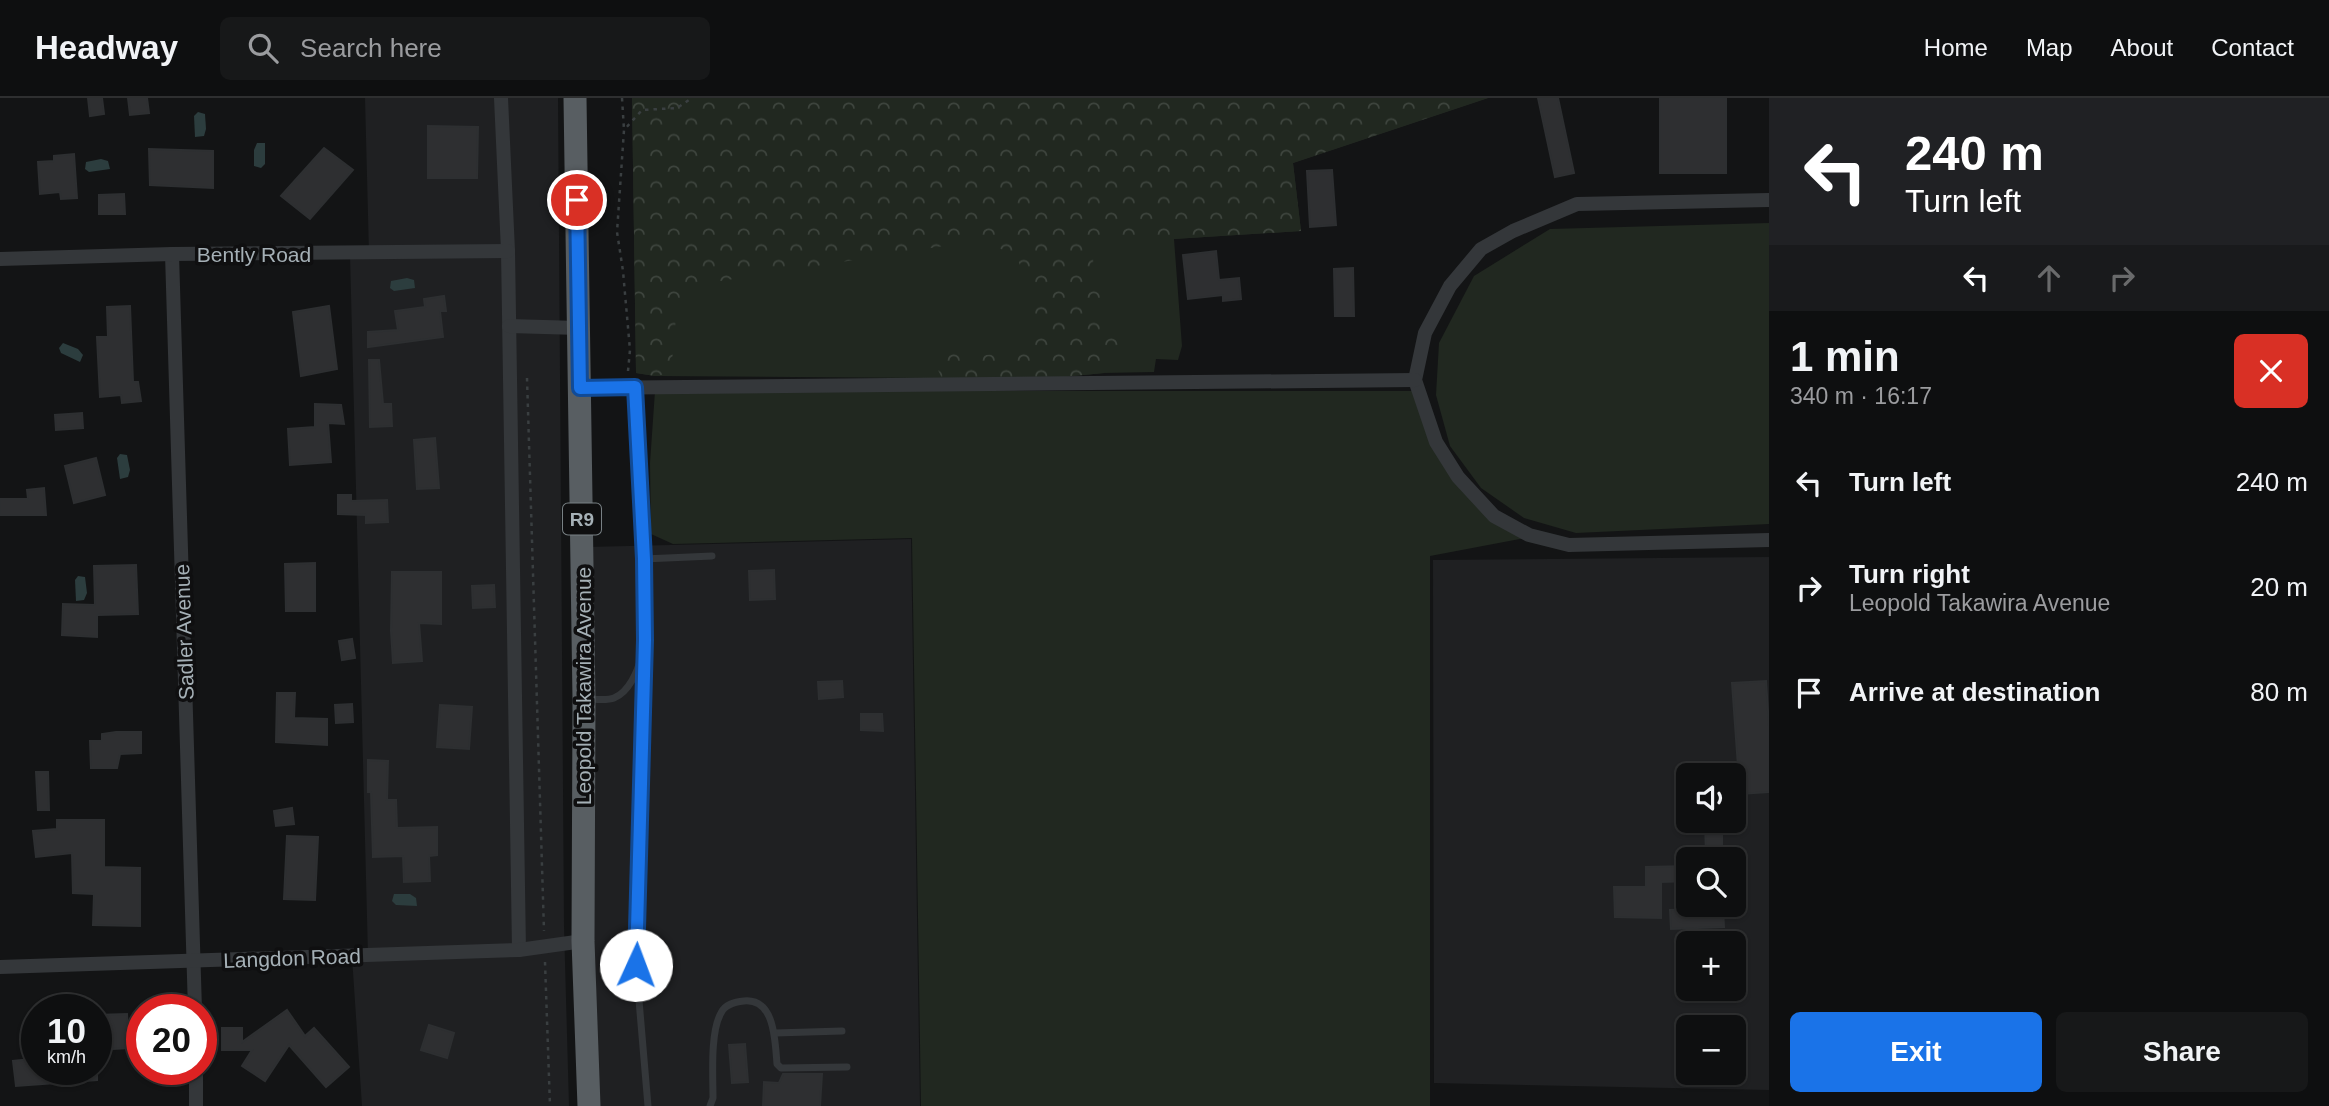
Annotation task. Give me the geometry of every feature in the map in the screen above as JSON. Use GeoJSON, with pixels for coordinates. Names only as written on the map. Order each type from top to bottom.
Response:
{"type":"FeatureCollection","features":[{"type":"Feature","properties":{"kind":"highway","name":"Leopold Takawira Avenue"},"geometry":{"type":"LineString","coordinates":[[575,98],[584,700],[583,941],[589,1106]]}},
{"type":"Feature","properties":{"kind":"street"},"geometry":{"type":"LineString","coordinates":[[501,98],[508,251],[519,950]]}},
{"type":"Feature","properties":{"kind":"street"},"geometry":{"type":"LineString","coordinates":[[1769,200],[1577,204],[1513,232],[1481,249],[1450,286],[1425,333],[1415,380],[1436,442],[1458,477],[1494,516],[1529,535],[1569,545],[1769,540]]}},
{"type":"Feature","properties":{"kind":"street","name":"Bently Road"},"geometry":{"type":"LineString","coordinates":[[0,259],[173,254],[508,251]]}},
{"type":"Feature","properties":{"kind":"street","name":"Sadler Avenue"},"geometry":{"type":"LineString","coordinates":[[173,254],[195,994]]}},
{"type":"Feature","properties":{"kind":"street"},"geometry":{"type":"LineString","coordinates":[[509,326],[579,328]]}},
{"type":"Feature","properties":{"kind":"street"},"geometry":{"type":"LineString","coordinates":[[580,388],[1415,380]]}},
{"type":"Feature","properties":{"kind":"street","name":"Langdon Road"},"geometry":{"type":"LineString","coordinates":[[0,967],[519,950],[583,941]]}},
{"type":"Feature","properties":{"kind":"street"},"geometry":{"type":"LineString","coordinates":[[196,1085],[196,1106]]}},
{"type":"Feature","properties":{"kind":"lane"},"geometry":{"type":"LineString","coordinates":[[632,387],[644,559],[645,640],[636,965],[648,1106]]}},
{"type":"Feature","properties":{"kind":"lane"},"geometry":{"type":"LineString","coordinates":[[644,559],[712,556]]}},
{"type":"Feature","properties":{"kind":"lane"},"geometry":{"type":"LineString","coordinates":[[584,700],[614,698],[626,690],[639,665],[645,640]]}},
{"type":"Feature","properties":{"kind":"lane"},"geometry":{"type":"LineString","coordinates":[[710,1106],[713,1098],[716,1022],[722,1009],[734,1002],[752,1000],[765,1008],[775,1033],[776,1064],[781,1068],[847,1067]]}},
{"type":"Feature","properties":{"kind":"lane"},"geometry":{"type":"LineString","coordinates":[[775,1033],[842,1031]]}},
{"type":"Feature","properties":{"kind":"path"},"geometry":{"type":"LineString","coordinates":[[622,98],[624,130],[617,232],[624,271],[632,387]]}},
{"type":"Feature","properties":{"kind":"path"},"geometry":{"type":"LineString","coordinates":[[624,130],[642,110],[677,108],[692,98]]}},
{"type":"Feature","properties":{"kind":"path"},"geometry":{"type":"LineString","coordinates":[[526,368],[550,1106]]}},
{"type":"Feature","properties":{"kind":"shaded area"},"geometry":{"type":"Polygon","coordinates":[[[365,98],[558,98],[564,926],[569,1106],[362,1106],[352,957],[368,956],[350,255],[369,254],[365,98]]]}},
{"type":"Feature","properties":{"kind":"shaded area"},"geometry":{"type":"Polygon","coordinates":[[[198,112],[205,114],[206,129],[204,136],[195,137],[194,116],[198,112]]]}},
{"type":"Feature","properties":{"kind":"shaded area"},"geometry":{"type":"Polygon","coordinates":[[[257,143],[265,143],[265,164],[261,168],[254,166],[257,143]]]}},
{"type":"Feature","properties":{"kind":"shaded area"},"geometry":{"type":"Polygon","coordinates":[[[101,159],[108,161],[110,169],[89,172],[85,169],[86,162],[101,159]]]}},
{"type":"Feature","properties":{"kind":"shaded area"},"geometry":{"type":"Polygon","coordinates":[[[407,278],[414,280],[415,288],[394,291],[390,288],[391,281],[407,278]]]}},
{"type":"Feature","properties":{"kind":"shaded area"},"geometry":{"type":"Polygon","coordinates":[[[63,343],[78,349],[83,355],[80,362],[61,353],[59,348],[63,343]]]}},
{"type":"Feature","properties":{"kind":"shaded area"},"geometry":{"type":"Polygon","coordinates":[[[120,454],[127,455],[130,470],[128,477],[120,479],[117,458],[120,454]]]}},
{"type":"Feature","properties":{"kind":"shaded area"},"geometry":{"type":"Polygon","coordinates":[[[911,539],[920,1106],[597,1106],[587,547],[911,539]]]}},
{"type":"Feature","properties":{"kind":"shaded area"},"geometry":{"type":"Polygon","coordinates":[[[1769,557],[1769,1090],[1434,1083],[1433,560],[1769,557]]]}},
{"type":"Feature","properties":{"kind":"shaded area"},"geometry":{"type":"Polygon","coordinates":[[[78,576],[85,577],[87,593],[84,600],[76,601],[75,580],[78,576]]]}},
{"type":"Feature","properties":{"kind":"shaded area"},"geometry":{"type":"Polygon","coordinates":[[[394,894],[410,894],[416,898],[417,906],[396,905],[392,901],[394,894]]]}},
{"type":"Feature","properties":{"kind":"green space"},"geometry":{"type":"Polygon","coordinates":[[[632,98],[1488,98],[1293,163],[1301,231],[1174,239],[1182,346],[1178,360],[1156,359],[1154,372],[1104,373],[1042,379],[655,376],[636,373],[632,98]]]}},
{"type":"Feature","properties":{"kind":"green space"},"geometry":{"type":"Polygon","coordinates":[[[632,98],[1488,98],[1293,163],[1301,231],[1136,244],[1104,238],[1093,258],[1094,273],[1101,290],[1104,324],[1121,330],[1125,346],[1104,373],[1042,379],[942,379],[935,363],[944,346],[970,357],[1018,351],[1036,334],[1034,297],[1016,256],[982,240],[701,284],[677,306],[671,373],[655,376],[636,373],[632,98]]]}},
{"type":"Feature","properties":{"kind":"green space"},"geometry":{"type":"Polygon","coordinates":[[[1769,223],[1769,524],[1576,533],[1524,518],[1481,488],[1450,446],[1436,395],[1439,343],[1474,276],[1550,229],[1769,223]]]}},
{"type":"Feature","properties":{"kind":"green space"},"geometry":{"type":"Polygon","coordinates":[[[655,391],[1414,391],[1431,444],[1525,538],[1430,556],[1430,1106],[921,1106],[912,538],[673,544],[651,534],[650,463],[655,391]]]}},
{"type":"Feature","properties":{"kind":"building"},"geometry":{"type":"Polygon","coordinates":[[[88,98],[102,98],[104,114],[90,116],[88,98]]]}},
{"type":"Feature","properties":{"kind":"building"},"geometry":{"type":"Polygon","coordinates":[[[128,98],[147,98],[149,113],[130,115],[128,98]]]}},
{"type":"Feature","properties":{"kind":"building"},"geometry":{"type":"Polygon","coordinates":[[[1538,98],[1558,98],[1574,173],[1555,177],[1538,98]]]}},
{"type":"Feature","properties":{"kind":"building"},"geometry":{"type":"Polygon","coordinates":[[[1660,98],[1726,98],[1726,173],[1660,173],[1660,98]]]}},
{"type":"Feature","properties":{"kind":"building"},"geometry":{"type":"Polygon","coordinates":[[[428,126],[478,127],[477,178],[428,178],[428,126]]]}},
{"type":"Feature","properties":{"kind":"building"},"geometry":{"type":"Polygon","coordinates":[[[324,148],[353,170],[310,219],[281,196],[324,148]]]}},
{"type":"Feature","properties":{"kind":"building"},"geometry":{"type":"Polygon","coordinates":[[[149,149],[213,151],[213,188],[150,185],[149,149]]]}},
{"type":"Feature","properties":{"kind":"building"},"geometry":{"type":"Polygon","coordinates":[[[74,154],[77,198],[61,199],[60,192],[40,194],[38,162],[54,161],[54,156],[74,154]]]}},
{"type":"Feature","properties":{"kind":"building"},"geometry":{"type":"Polygon","coordinates":[[[1332,170],[1336,225],[1310,227],[1307,171],[1332,170]]]}},
{"type":"Feature","properties":{"kind":"building"},"geometry":{"type":"Polygon","coordinates":[[[124,194],[125,214],[99,214],[99,195],[124,194]]]}},
{"type":"Feature","properties":{"kind":"building"},"geometry":{"type":"Polygon","coordinates":[[[1216,251],[1219,280],[1239,278],[1241,299],[1223,301],[1223,295],[1188,299],[1183,255],[1216,251]]]}},
{"type":"Feature","properties":{"kind":"building"},"geometry":{"type":"Polygon","coordinates":[[[1353,268],[1354,316],[1335,316],[1334,269],[1353,268]]]}},
{"type":"Feature","properties":{"kind":"building"},"geometry":{"type":"Polygon","coordinates":[[[444,296],[446,311],[440,311],[443,337],[368,347],[368,332],[398,330],[395,311],[425,307],[424,299],[444,296]]]}},
{"type":"Feature","properties":{"kind":"building"},"geometry":{"type":"Polygon","coordinates":[[[130,306],[133,382],[138,382],[141,401],[122,403],[121,395],[100,397],[97,337],[108,337],[107,307],[130,306]]]}},
{"type":"Feature","properties":{"kind":"building"},"geometry":{"type":"Polygon","coordinates":[[[329,306],[337,369],[301,376],[293,312],[329,306]]]}},
{"type":"Feature","properties":{"kind":"building"},"geometry":{"type":"Polygon","coordinates":[[[369,360],[379,360],[383,404],[391,404],[392,426],[370,427],[369,360]]]}},
{"type":"Feature","properties":{"kind":"building"},"geometry":{"type":"Polygon","coordinates":[[[315,404],[341,405],[344,424],[328,423],[331,462],[290,465],[288,429],[315,427],[315,404]]]}},
{"type":"Feature","properties":{"kind":"building"},"geometry":{"type":"Polygon","coordinates":[[[82,413],[83,428],[56,430],[55,415],[82,413]]]}},
{"type":"Feature","properties":{"kind":"building"},"geometry":{"type":"Polygon","coordinates":[[[435,438],[439,488],[417,489],[414,440],[435,438]]]}},
{"type":"Feature","properties":{"kind":"building"},"geometry":{"type":"Polygon","coordinates":[[[96,458],[105,495],[74,503],[65,466],[96,458]]]}},
{"type":"Feature","properties":{"kind":"building"},"geometry":{"type":"Polygon","coordinates":[[[44,488],[46,515],[0,515],[0,499],[28,499],[27,490],[44,488]]]}},
{"type":"Feature","properties":{"kind":"building"},"geometry":{"type":"Polygon","coordinates":[[[338,495],[351,495],[351,501],[387,500],[388,522],[366,523],[366,515],[338,514],[338,495]]]}},
{"type":"Feature","properties":{"kind":"building"},"geometry":{"type":"Polygon","coordinates":[[[315,563],[315,611],[286,611],[285,564],[315,563]]]}},
{"type":"Feature","properties":{"kind":"building"},"geometry":{"type":"Polygon","coordinates":[[[136,565],[138,614],[97,615],[97,637],[62,635],[63,604],[95,605],[94,566],[136,565]]]}},
{"type":"Feature","properties":{"kind":"building"},"geometry":{"type":"Polygon","coordinates":[[[774,570],[775,599],[750,600],[749,571],[774,570]]]}},
{"type":"Feature","properties":{"kind":"building"},"geometry":{"type":"Polygon","coordinates":[[[392,572],[441,572],[441,624],[419,623],[422,661],[393,663],[392,572]]]}},
{"type":"Feature","properties":{"kind":"building"},"geometry":{"type":"Polygon","coordinates":[[[494,585],[495,607],[473,608],[472,586],[494,585]]]}},
{"type":"Feature","properties":{"kind":"building"},"geometry":{"type":"Polygon","coordinates":[[[352,639],[355,658],[342,660],[339,641],[352,639]]]}},
{"type":"Feature","properties":{"kind":"building"},"geometry":{"type":"Polygon","coordinates":[[[842,681],[843,697],[819,699],[818,682],[842,681]]]}},
{"type":"Feature","properties":{"kind":"building"},"geometry":{"type":"Polygon","coordinates":[[[1766,681],[1769,792],[1746,794],[1746,763],[1738,763],[1732,683],[1766,681]]]}},
{"type":"Feature","properties":{"kind":"building"},"geometry":{"type":"Polygon","coordinates":[[[277,693],[295,693],[294,718],[327,719],[327,745],[276,742],[277,693]]]}},
{"type":"Feature","properties":{"kind":"building"},"geometry":{"type":"Polygon","coordinates":[[[352,704],[353,722],[336,723],[335,705],[352,704]]]}},
{"type":"Feature","properties":{"kind":"building"},"geometry":{"type":"Polygon","coordinates":[[[440,705],[472,707],[469,749],[437,747],[440,705]]]}},
{"type":"Feature","properties":{"kind":"building"},"geometry":{"type":"Polygon","coordinates":[[[861,714],[882,714],[883,731],[861,730],[861,714]]]}},
{"type":"Feature","properties":{"kind":"building"},"geometry":{"type":"Polygon","coordinates":[[[141,732],[141,753],[120,754],[117,768],[91,768],[90,741],[102,741],[102,734],[141,732]]]}},
{"type":"Feature","properties":{"kind":"building"},"geometry":{"type":"Polygon","coordinates":[[[368,760],[388,761],[387,800],[396,800],[397,828],[437,827],[437,855],[429,856],[430,881],[404,882],[403,856],[373,857],[368,760]]]}},
{"type":"Feature","properties":{"kind":"building"},"geometry":{"type":"Polygon","coordinates":[[[36,772],[48,772],[49,810],[38,810],[36,772]]]}},
{"type":"Feature","properties":{"kind":"building"},"geometry":{"type":"Polygon","coordinates":[[[292,808],[294,824],[276,826],[274,811],[292,808]]]}},
{"type":"Feature","properties":{"kind":"building"},"geometry":{"type":"Polygon","coordinates":[[[57,820],[104,820],[104,867],[140,868],[140,926],[93,925],[94,894],[73,893],[72,853],[36,857],[33,831],[57,829],[57,820]]]}},
{"type":"Feature","properties":{"kind":"building"},"geometry":{"type":"Polygon","coordinates":[[[1705,833],[1722,833],[1722,847],[1706,847],[1705,833]]]}},
{"type":"Feature","properties":{"kind":"building"},"geometry":{"type":"Polygon","coordinates":[[[287,836],[318,837],[315,900],[284,899],[287,836]]]}},
{"type":"Feature","properties":{"kind":"building"},"geometry":{"type":"Polygon","coordinates":[[[1676,866],[1676,881],[1661,882],[1661,918],[1615,917],[1614,887],[1646,887],[1646,867],[1676,866]]]}},
{"type":"Feature","properties":{"kind":"building"},"geometry":{"type":"Polygon","coordinates":[[[1670,910],[1676,910],[1676,917],[1723,917],[1724,927],[1671,929],[1670,910]]]}},
{"type":"Feature","properties":{"kind":"building"},"geometry":{"type":"Polygon","coordinates":[[[287,1010],[305,1036],[314,1028],[349,1067],[326,1087],[289,1045],[265,1081],[242,1066],[252,1050],[222,1050],[222,1028],[242,1028],[242,1042],[287,1010]]]}},
{"type":"Feature","properties":{"kind":"building"},"geometry":{"type":"Polygon","coordinates":[[[112,1014],[126,1014],[126,1048],[112,1049],[112,1014]]]}},
{"type":"Feature","properties":{"kind":"building"},"geometry":{"type":"Polygon","coordinates":[[[429,1025],[454,1033],[447,1058],[421,1050],[429,1025]]]}},
{"type":"Feature","properties":{"kind":"building"},"geometry":{"type":"Polygon","coordinates":[[[745,1044],[748,1082],[732,1083],[729,1045],[745,1044]]]}},
{"type":"Feature","properties":{"kind":"building"},"geometry":{"type":"Polygon","coordinates":[[[21,1060],[21,1085],[30,1085],[16,1086],[13,1061],[21,1060]]]}},
{"type":"Feature","properties":{"kind":"building"},"geometry":{"type":"Polygon","coordinates":[[[783,1074],[822,1074],[820,1106],[763,1106],[764,1082],[779,1083],[783,1074]]]}},
{"type":"Feature","properties":{"kind":"route"},"geometry":{"type":"LineString","coordinates":[[577,200],[580,388],[635,387],[644,559],[645,640],[636,965]]}}]}
